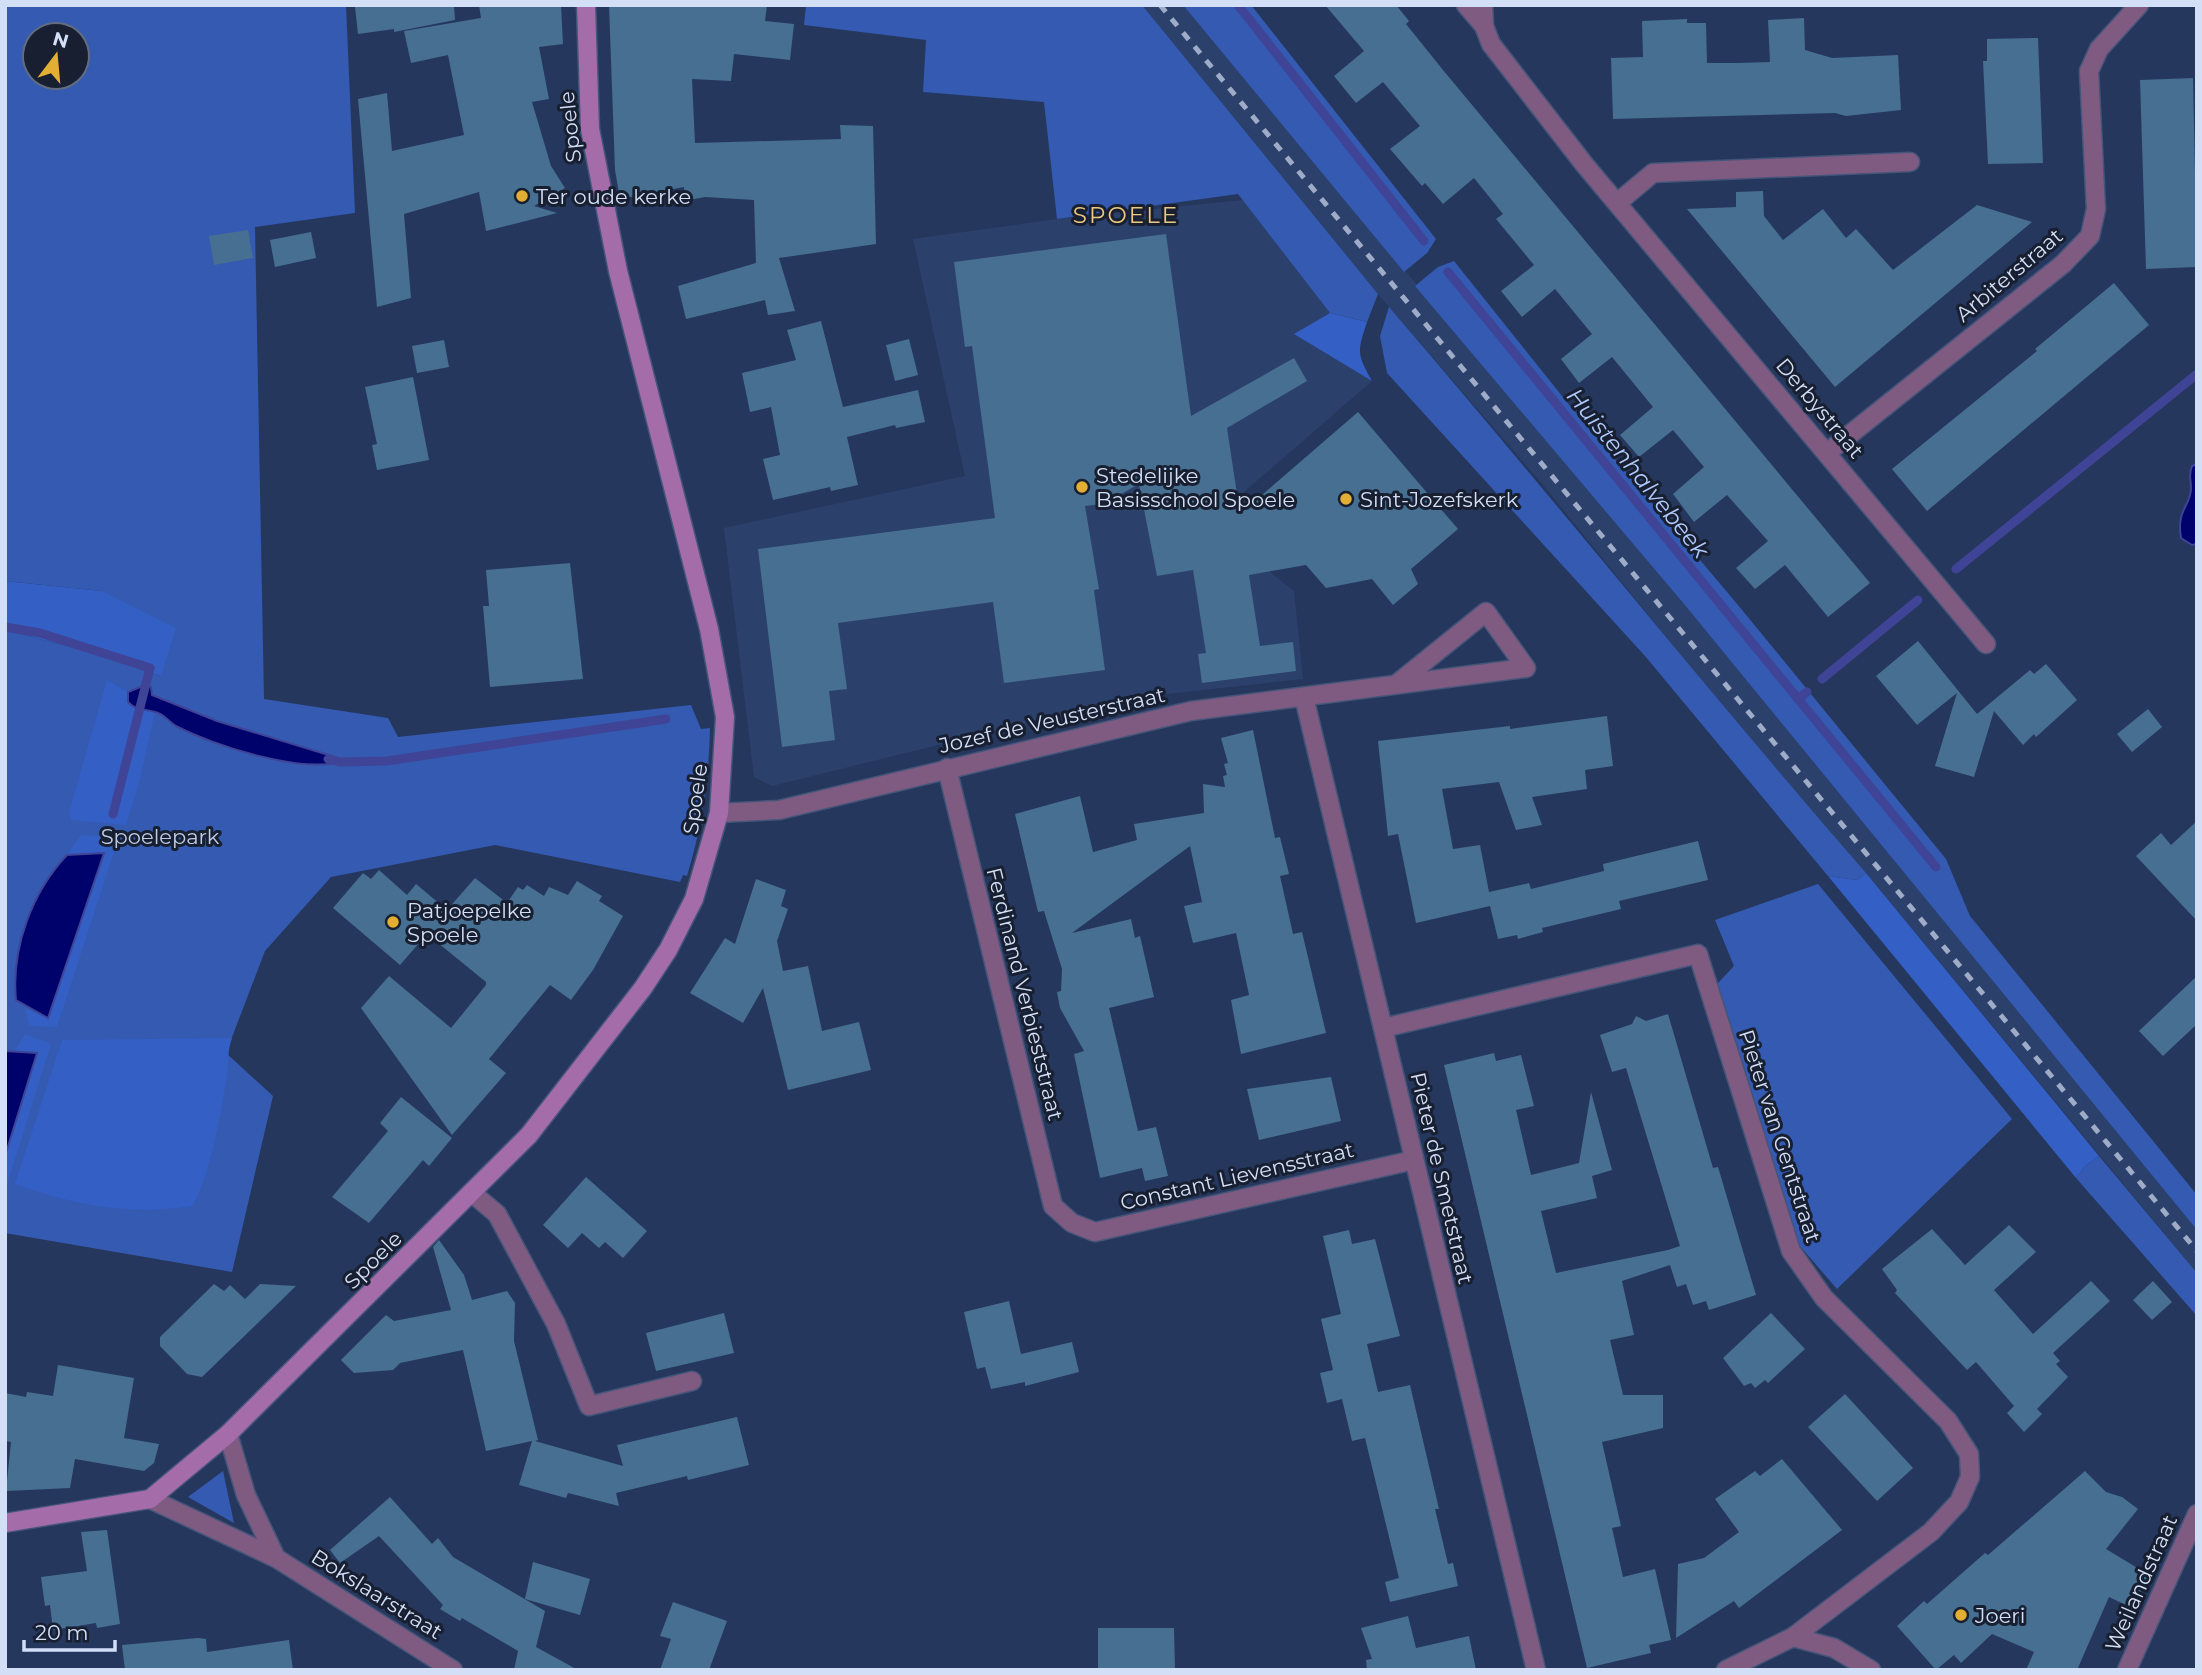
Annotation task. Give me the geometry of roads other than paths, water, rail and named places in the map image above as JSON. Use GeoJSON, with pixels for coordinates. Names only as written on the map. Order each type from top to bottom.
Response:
{"type":"FeatureCollection","features":[{"type":"Feature","properties":{"kind":"street","name":"Spoele"},"geometry":{"type":"LineString","coordinates":[[150,1499],[229,1434],[529,1135],[643,988],[668,950],[694,899],[719,813],[725,737],[719,671],[618,271],[592,142],[586,5]]}},
{"type":"Feature","properties":{"kind":"street","name":"Derbystraat"},"geometry":{"type":"LineString","coordinates":[[1466,5],[1483,26],[1491,44],[1617,203],[1986,644]]}},
{"type":"Feature","properties":{"kind":"street"},"geometry":{"type":"LineString","coordinates":[[1483,5],[1483,26]]}},
{"type":"Feature","properties":{"kind":"street","name":"Arbiterstraat"},"geometry":{"type":"LineString","coordinates":[[1828,452],[2063,264],[2090,236],[2096,208],[2089,71],[2099,49],[2139,5]]}},
{"type":"Feature","properties":{"kind":"street"},"geometry":{"type":"LineString","coordinates":[[1617,203],[1653,173],[1910,162]]}},
{"type":"Feature","properties":{"kind":"street","name":"Jozef de Veusterstraat"},"geometry":{"type":"LineString","coordinates":[[719,813],[779,810],[1191,711],[1526,668],[1486,612],[1398,683]]}},
{"type":"Feature","properties":{"kind":"street","name":"Pieter de Smetstraat"},"geometry":{"type":"LineString","coordinates":[[1304,697],[1536,1670]]}},
{"type":"Feature","properties":{"kind":"street","name":"Ferdinand Verbieststraat"},"geometry":{"type":"LineString","coordinates":[[947,768],[1053,1206],[1072,1223]]}},
{"type":"Feature","properties":{"kind":"street","name":"Pieter van Gentstraat"},"geometry":{"type":"LineString","coordinates":[[1383,1028],[1698,954],[1791,1251],[1824,1298],[1948,1421],[1969,1454],[1970,1477],[1959,1502],[1931,1532],[1793,1637]]}},
{"type":"Feature","properties":{"kind":"street","name":"Constant Lievensstraat"},"geometry":{"type":"LineString","coordinates":[[1072,1223],[1096,1232],[1414,1160]]}},
{"type":"Feature","properties":{"kind":"street"},"geometry":{"type":"LineString","coordinates":[[472,1193],[497,1214],[556,1324],[589,1406],[692,1381]]}},
{"type":"Feature","properties":{"kind":"street"},"geometry":{"type":"LineString","coordinates":[[229,1434],[246,1495],[276,1558]]}},
{"type":"Feature","properties":{"kind":"street"},"geometry":{"type":"LineString","coordinates":[[5,1523],[150,1499]]}},
{"type":"Feature","properties":{"kind":"street","name":"Bokslaarstraat"},"geometry":{"type":"LineString","coordinates":[[150,1499],[276,1558],[453,1670]]}},
{"type":"Feature","properties":{"kind":"street","name":"Weilandstraat"},"geometry":{"type":"LineString","coordinates":[[2127,1670],[2197,1514]]}},
{"type":"Feature","properties":{"kind":"street"},"geometry":{"type":"LineString","coordinates":[[1726,1670],[1793,1637],[1833,1648],[1871,1670]]}},
{"type":"Feature","properties":{"kind":"waterway","name":"Huistenhalvebeek"},"geometry":{"type":"LineString","coordinates":[[1238,5],[1424,241]]}},
{"type":"Feature","properties":{"kind":"waterway","name":"Huistenhalvebeek"},"geometry":{"type":"LineString","coordinates":[[1448,272],[1936,867]]}},
{"type":"Feature","properties":{"kind":"waterway","name":"Huistenhalvebeek"},"geometry":{"type":"LineString","coordinates":[[1956,569],[2197,374]]}},
{"type":"Feature","properties":{"kind":"waterway","name":"Huistenhalvebeek"},"geometry":{"type":"LineString","coordinates":[[1822,679],[1918,600]]}},
{"type":"Feature","properties":{"kind":"waterway"},"geometry":{"type":"LineString","coordinates":[[5,627],[40,633],[150,668],[113,814]]}},
{"type":"Feature","properties":{"kind":"waterway","name":"Huistenhalvebeek"},"geometry":{"type":"LineString","coordinates":[[1798,699],[1807,692]]}},
{"type":"Feature","properties":{"kind":"waterway"},"geometry":{"type":"LineString","coordinates":[[328,759],[340,762],[387,761],[666,719]]}},
{"type":"Feature","properties":{"kind":"railway"},"geometry":{"type":"LineString","coordinates":[[1160,5],[2197,1251]]}},
{"type":"Feature","properties":{"kind":"place","name":"Ter oude kerke"},"geometry":{"type":"Point","coordinates":[522,196]}},
{"type":"Feature","properties":{"kind":"place","name":"Stedelijke Basisschool Spoele"},"geometry":{"type":"Point","coordinates":[1082,487]}},
{"type":"Feature","properties":{"kind":"place","name":"Sint-Jozefskerk"},"geometry":{"type":"Point","coordinates":[1346,499]}},
{"type":"Feature","properties":{"kind":"place","name":"Patjoepelke Spoele"},"geometry":{"type":"Point","coordinates":[393,922]}},
{"type":"Feature","properties":{"kind":"place","name":"Joeri"},"geometry":{"type":"Point","coordinates":[1961,1615]}},
{"type":"Feature","properties":{"kind":"district","name":"SPOELE"},"geometry":{"type":"Point","coordinates":[1126,215]}},
{"type":"Feature","properties":{"kind":"park label","name":"Spoelepark"},"geometry":{"type":"Point","coordinates":[160,836]}}]}
